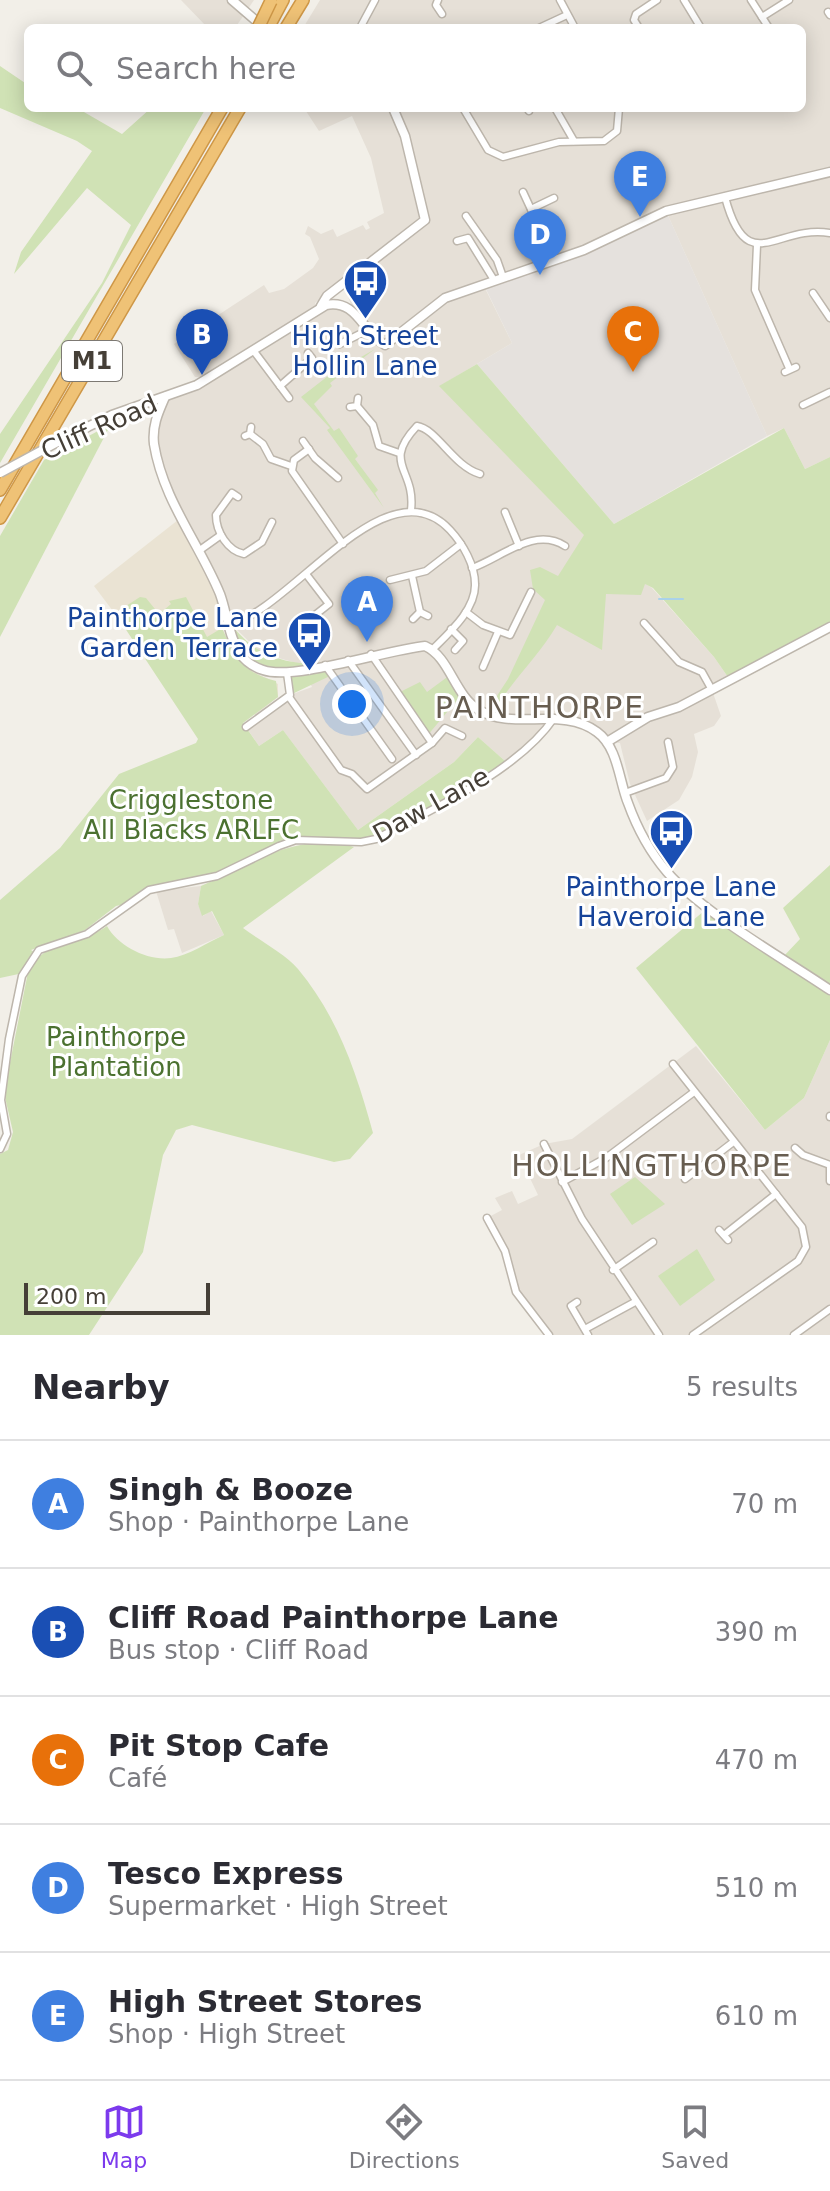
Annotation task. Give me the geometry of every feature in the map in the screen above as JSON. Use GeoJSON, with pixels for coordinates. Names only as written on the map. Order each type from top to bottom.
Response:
{"type":"FeatureCollection","features":[{"type":"Feature","properties":{"kind":"highway"},"geometry":{"type":"LineString","coordinates":[[288,24],[302,0]]}},
{"type":"Feature","properties":{"kind":"highway"},"geometry":{"type":"LineString","coordinates":[[268,24],[276,2]]}},
{"type":"Feature","properties":{"kind":"highway"},"geometry":{"type":"LineString","coordinates":[[261,24],[276,2]]}},
{"type":"Feature","properties":{"kind":"highway","name":"M1"},"geometry":{"type":"LineString","coordinates":[[0,490],[220,112]]}},
{"type":"Feature","properties":{"kind":"highway","name":"M1"},"geometry":{"type":"LineString","coordinates":[[0,518],[238,112]]}},
{"type":"Feature","properties":{"kind":"street"},"geometry":{"type":"LineString","coordinates":[[232,0],[261,24]]}},
{"type":"Feature","properties":{"kind":"street"},"geometry":{"type":"LineString","coordinates":[[362,24],[375,0]]}},
{"type":"Feature","properties":{"kind":"street"},"geometry":{"type":"LineString","coordinates":[[438,0],[436,5],[442,14]]}},
{"type":"Feature","properties":{"kind":"street"},"geometry":{"type":"LineString","coordinates":[[560,0],[573,24]]}},
{"type":"Feature","properties":{"kind":"street"},"geometry":{"type":"LineString","coordinates":[[636,24],[636,14],[657,0]]}},
{"type":"Feature","properties":{"kind":"street"},"geometry":{"type":"LineString","coordinates":[[684,0],[699,24]]}},
{"type":"Feature","properties":{"kind":"street"},"geometry":{"type":"LineString","coordinates":[[751,0],[766,24]]}},
{"type":"Feature","properties":{"kind":"street"},"geometry":{"type":"LineString","coordinates":[[762,17],[789,0]]}},
{"type":"Feature","properties":{"kind":"street"},"geometry":{"type":"LineString","coordinates":[[548,24],[567,15]]}},
{"type":"Feature","properties":{"kind":"street","name":"Cliff Road"},"geometry":{"type":"LineString","coordinates":[[0,473],[112,415],[197,385],[321,307],[327,296],[425,220],[414,169],[394,112]]}},
{"type":"Feature","properties":{"kind":"street"},"geometry":{"type":"LineString","coordinates":[[465,112],[488,150],[499,156],[574,141],[591,144],[611,136],[620,123],[619,112]]}},
{"type":"Feature","properties":{"kind":"street"},"geometry":{"type":"LineString","coordinates":[[557,112],[574,141]]}},
{"type":"Feature","properties":{"kind":"street"},"geometry":{"type":"LineString","coordinates":[[321,307],[344,305],[380,343],[390,343],[445,298],[584,250],[666,211],[830,172]]}},
{"type":"Feature","properties":{"kind":"street"},"geometry":{"type":"LineString","coordinates":[[522,188],[548,262]]}},
{"type":"Feature","properties":{"kind":"street"},"geometry":{"type":"LineString","coordinates":[[725,197],[734,228],[747,241],[757,245],[810,233],[830,233]]}},
{"type":"Feature","properties":{"kind":"street"},"geometry":{"type":"LineString","coordinates":[[531,209],[550,202]]}},
{"type":"Feature","properties":{"kind":"street"},"geometry":{"type":"LineString","coordinates":[[466,216],[497,260],[498,278]]}},
{"type":"Feature","properties":{"kind":"street"},"geometry":{"type":"LineString","coordinates":[[457,241],[468,238],[498,278]]}},
{"type":"Feature","properties":{"kind":"street"},"geometry":{"type":"LineString","coordinates":[[757,245],[755,290],[790,369]]}},
{"type":"Feature","properties":{"kind":"street"},"geometry":{"type":"LineString","coordinates":[[813,292],[830,318]]}},
{"type":"Feature","properties":{"kind":"street"},"geometry":{"type":"LineString","coordinates":[[334,335],[339,347],[368,330]]}},
{"type":"Feature","properties":{"kind":"street"},"geometry":{"type":"LineString","coordinates":[[253,350],[289,398]]}},
{"type":"Feature","properties":{"kind":"street"},"geometry":{"type":"LineString","coordinates":[[280,386],[312,358],[308,353]]}},
{"type":"Feature","properties":{"kind":"street"},"geometry":{"type":"LineString","coordinates":[[802,405],[830,392]]}},
{"type":"Feature","properties":{"kind":"street"},"geometry":{"type":"LineString","coordinates":[[165,397],[156,415],[154,443],[179,519],[200,550],[221,597],[239,652],[250,664],[261,670],[287,673],[371,654],[425,646],[433,649],[463,693],[481,712],[516,718],[554,718],[591,728],[607,742],[625,793],[650,848],[668,873],[710,908],[830,990]]}},
{"type":"Feature","properties":{"kind":"street"},"geometry":{"type":"LineString","coordinates":[[355,404],[373,425],[379,446],[399,453]]}},
{"type":"Feature","properties":{"kind":"street"},"geometry":{"type":"LineString","coordinates":[[411,510],[413,488],[400,468],[399,453],[406,438],[417,426],[422,426],[454,453],[467,470],[480,474]]}},
{"type":"Feature","properties":{"kind":"street"},"geometry":{"type":"LineString","coordinates":[[249,432],[263,444],[271,459],[291,466]]}},
{"type":"Feature","properties":{"kind":"street"},"geometry":{"type":"LineString","coordinates":[[303,441],[338,478]]}},
{"type":"Feature","properties":{"kind":"street"},"geometry":{"type":"LineString","coordinates":[[291,466],[309,449]]}},
{"type":"Feature","properties":{"kind":"street"},"geometry":{"type":"LineString","coordinates":[[291,466],[295,478],[343,544]]}},
{"type":"Feature","properties":{"kind":"street"},"geometry":{"type":"LineString","coordinates":[[462,479],[467,470]]}},
{"type":"Feature","properties":{"kind":"street"},"geometry":{"type":"LineString","coordinates":[[238,497],[232,493],[218,509],[216,523],[234,551],[244,554],[262,542],[270,534],[272,522]]}},
{"type":"Feature","properties":{"kind":"street"},"geometry":{"type":"LineString","coordinates":[[228,625],[254,614],[343,544],[390,513],[411,510],[443,523],[461,544],[472,568],[475,593],[466,612],[433,649]]}},
{"type":"Feature","properties":{"kind":"street"},"geometry":{"type":"LineString","coordinates":[[505,512],[519,546]]}},
{"type":"Feature","properties":{"kind":"street"},"geometry":{"type":"LineString","coordinates":[[510,518],[519,514]]}},
{"type":"Feature","properties":{"kind":"street"},"geometry":{"type":"LineString","coordinates":[[200,550],[221,535]]}},
{"type":"Feature","properties":{"kind":"street"},"geometry":{"type":"LineString","coordinates":[[472,568],[544,538],[555,537],[565,546]]}},
{"type":"Feature","properties":{"kind":"street"},"geometry":{"type":"LineString","coordinates":[[390,580],[426,571],[461,544]]}},
{"type":"Feature","properties":{"kind":"street"},"geometry":{"type":"LineString","coordinates":[[301,626],[329,604],[306,574]]}},
{"type":"Feature","properties":{"kind":"street"},"geometry":{"type":"LineString","coordinates":[[412,576],[420,612]]}},
{"type":"Feature","properties":{"kind":"street"},"geometry":{"type":"LineString","coordinates":[[466,612],[498,632],[510,635],[531,592]]}},
{"type":"Feature","properties":{"kind":"street"},"geometry":{"type":"LineString","coordinates":[[515,599],[525,604]]}},
{"type":"Feature","properties":{"kind":"street"},"geometry":{"type":"LineString","coordinates":[[420,612],[428,616]]}},
{"type":"Feature","properties":{"kind":"street"},"geometry":{"type":"LineString","coordinates":[[413,619],[420,612]]}},
{"type":"Feature","properties":{"kind":"street"},"geometry":{"type":"LineString","coordinates":[[644,623],[679,662],[702,672],[712,690]]}},
{"type":"Feature","properties":{"kind":"street"},"geometry":{"type":"LineString","coordinates":[[607,742],[648,717],[679,707],[830,627]]}},
{"type":"Feature","properties":{"kind":"street"},"geometry":{"type":"LineString","coordinates":[[451,629],[463,641],[455,650]]}},
{"type":"Feature","properties":{"kind":"street"},"geometry":{"type":"LineString","coordinates":[[483,661],[498,632]]}},
{"type":"Feature","properties":{"kind":"street"},"geometry":{"type":"LineString","coordinates":[[645,642],[653,634]]}},
{"type":"Feature","properties":{"kind":"street"},"geometry":{"type":"LineString","coordinates":[[371,654],[432,743]]}},
{"type":"Feature","properties":{"kind":"street"},"geometry":{"type":"LineString","coordinates":[[348,660],[416,755]]}},
{"type":"Feature","properties":{"kind":"street"},"geometry":{"type":"LineString","coordinates":[[325,665],[390,756],[380,759]]}},
{"type":"Feature","properties":{"kind":"street"},"geometry":{"type":"LineString","coordinates":[[287,673],[289,697],[341,770],[352,774],[367,789],[432,743],[445,728],[462,736]]}},
{"type":"Feature","properties":{"kind":"street"},"geometry":{"type":"LineString","coordinates":[[246,727],[289,697]]}},
{"type":"Feature","properties":{"kind":"street","name":"Daw Lane"},"geometry":{"type":"LineString","coordinates":[[0,1149],[7,1134],[1,1100],[22,976],[39,950],[87,934],[149,890],[217,876],[296,840],[361,842],[376,839],[507,763],[546,731],[554,718]]}},
{"type":"Feature","properties":{"kind":"street"},"geometry":{"type":"LineString","coordinates":[[625,793],[666,778],[673,767],[668,742]]}},
{"type":"Feature","properties":{"kind":"street"},"geometry":{"type":"LineString","coordinates":[[673,1064],[732,1143],[802,1227],[806,1247],[803,1255],[693,1335]]}},
{"type":"Feature","properties":{"kind":"street"},"geometry":{"type":"LineString","coordinates":[[562,1182],[606,1158],[694,1092]]}},
{"type":"Feature","properties":{"kind":"street"},"geometry":{"type":"LineString","coordinates":[[684,1180],[732,1143]]}},
{"type":"Feature","properties":{"kind":"street"},"geometry":{"type":"LineString","coordinates":[[544,1144],[562,1182],[613,1270],[659,1335]]}},
{"type":"Feature","properties":{"kind":"street"},"geometry":{"type":"LineString","coordinates":[[793,1146],[803,1155],[830,1166],[830,1181]]}},
{"type":"Feature","properties":{"kind":"street"},"geometry":{"type":"LineString","coordinates":[[724,1235],[776,1194]]}},
{"type":"Feature","properties":{"kind":"street"},"geometry":{"type":"LineString","coordinates":[[487,1218],[505,1251],[516,1292],[549,1335]]}},
{"type":"Feature","properties":{"kind":"street"},"geometry":{"type":"LineString","coordinates":[[613,1270],[653,1242]]}},
{"type":"Feature","properties":{"kind":"street"},"geometry":{"type":"LineString","coordinates":[[577,1302],[571,1306],[586,1332],[635,1302]]}},
{"type":"Feature","properties":{"kind":"street"},"geometry":{"type":"LineString","coordinates":[[794,1335],[830,1309]]}},
{"type":"Feature","properties":{"kind":"shaded area"},"geometry":{"type":"Polygon","coordinates":[[[181,0],[254,0],[238,24],[204,24],[181,0]]]}},
{"type":"Feature","properties":{"kind":"shaded area"},"geometry":{"type":"Polygon","coordinates":[[[320,0],[830,0],[830,457],[805,469],[784,428],[767,436],[666,211],[584,250],[483,284],[512,343],[440,386],[611,562],[652,588],[714,657],[730,680],[712,690],[721,716],[714,726],[694,734],[698,752],[692,777],[679,800],[647,821],[630,784],[620,743],[607,742],[598,732],[555,718],[546,731],[505,761],[478,737],[454,762],[358,830],[283,730],[259,746],[246,727],[290,695],[312,687],[300,664],[261,653],[231,624],[179,519],[154,443],[165,397],[210,377],[195,377],[174,344],[264,285],[269,293],[284,289],[313,268],[319,259],[310,237],[305,234],[308,226],[321,234],[333,229],[337,237],[363,225],[366,230],[370,228],[367,222],[384,213],[371,158],[352,116],[319,131],[307,112],[806,112],[806,24],[305,24],[320,0]],[[365,261],[315,303],[317,309],[344,305],[353,310],[343,283],[367,265],[365,261]]]}},
{"type":"Feature","properties":{"kind":"shaded area"},"geometry":{"type":"Polygon","coordinates":[[[666,211],[767,436],[614,524],[477,364],[512,343],[483,283],[548,262],[666,211]]]}},
{"type":"Feature","properties":{"kind":"shaded area"},"geometry":{"type":"Polygon","coordinates":[[[178,520],[202,562],[216,596],[222,628],[239,664],[278,684],[278,697],[255,715],[122,623],[94,586],[178,520]]]}},
{"type":"Feature","properties":{"kind":"shaded area"},"geometry":{"type":"Polygon","coordinates":[[[201,886],[198,904],[203,916],[211,911],[224,935],[182,953],[174,929],[168,930],[156,891],[201,886]]]}},
{"type":"Feature","properties":{"kind":"shaded area"},"geometry":{"type":"Polygon","coordinates":[[[830,1040],[830,1335],[549,1335],[516,1292],[505,1251],[487,1218],[502,1210],[495,1198],[512,1191],[518,1204],[538,1195],[519,1155],[544,1144],[572,1139],[696,1046],[765,1130],[804,1098],[830,1040]]]}},
{"type":"Feature","properties":{"kind":"green space"},"geometry":{"type":"Polygon","coordinates":[[[0,66],[24,82],[24,112],[84,112],[122,134],[147,112],[204,112],[0,463],[0,434],[102,283],[131,225],[87,188],[14,274],[21,252],[92,151],[77,141],[0,108],[0,66]]]}},
{"type":"Feature","properties":{"kind":"green space"},"geometry":{"type":"Polygon","coordinates":[[[375,349],[330,383],[332,386],[314,404],[334,431],[339,428],[358,456],[355,459],[378,490],[375,493],[384,508],[327,430],[330,428],[301,397],[328,376],[375,349]]]}},
{"type":"Feature","properties":{"kind":"green space"},"geometry":{"type":"Polygon","coordinates":[[[477,364],[614,524],[784,428],[805,469],[830,457],[830,627],[730,680],[714,657],[653,588],[645,584],[641,595],[606,594],[602,650],[557,625],[495,710],[489,708],[508,679],[545,600],[533,589],[530,570],[540,567],[558,576],[584,535],[439,386],[477,364]]]}},
{"type":"Feature","properties":{"kind":"green space"},"geometry":{"type":"Polygon","coordinates":[[[111,424],[0,637],[0,536],[44,460],[111,424]]]}},
{"type":"Feature","properties":{"kind":"green space","name":"Painthorpe Plantation"},"geometry":{"type":"Polygon","coordinates":[[[140,597],[146,598],[159,614],[171,604],[169,601],[186,597],[207,637],[222,628],[231,647],[248,668],[276,681],[278,697],[243,723],[259,746],[283,730],[358,830],[454,762],[478,737],[505,761],[472,785],[376,839],[296,840],[225,872],[163,885],[130,903],[116,906],[85,930],[31,950],[40,956],[107,926],[118,940],[134,951],[152,957],[178,957],[224,935],[212,911],[202,916],[198,904],[201,886],[294,846],[333,843],[354,847],[243,928],[292,963],[312,987],[335,1026],[353,1068],[373,1133],[350,1159],[334,1162],[192,1125],[176,1130],[163,1155],[143,1252],[89,1335],[0,1335],[0,1154],[8,1150],[13,1132],[4,1093],[28,972],[0,978],[0,900],[60,848],[119,774],[196,743],[198,739],[115,613],[140,597]]]}},
{"type":"Feature","properties":{"kind":"green space"},"geometry":{"type":"Polygon","coordinates":[[[231,624],[262,651],[297,663],[325,665],[332,675],[290,695],[287,673],[271,673],[239,652],[231,624]]]}},
{"type":"Feature","properties":{"kind":"green space"},"geometry":{"type":"Polygon","coordinates":[[[450,675],[463,693],[427,736],[398,693],[420,682],[427,692],[450,675]]]}},
{"type":"Feature","properties":{"kind":"green space"},"geometry":{"type":"Polygon","coordinates":[[[830,865],[830,1040],[804,1098],[765,1130],[636,968],[704,911],[783,957],[800,939],[783,908],[830,865]]]}},
{"type":"Feature","properties":{"kind":"green space"},"geometry":{"type":"Polygon","coordinates":[[[635,1177],[665,1204],[632,1225],[610,1194],[635,1177]]]}},
{"type":"Feature","properties":{"kind":"green space"},"geometry":{"type":"Polygon","coordinates":[[[697,1249],[715,1280],[680,1306],[658,1276],[697,1249]]]}},
{"type":"Feature","properties":{"kind":"waterway"},"geometry":{"type":"LineString","coordinates":[[659,599],[683,599]]}},
{"type":"Feature","properties":{"kind":"place","name":"High Street Stores"},"geometry":{"type":"Point","coordinates":[640,217]}},
{"type":"Feature","properties":{"kind":"place","name":"Tesco Express"},"geometry":{"type":"Point","coordinates":[540,275]}},
{"type":"Feature","properties":{"kind":"place","name":"High Street Hollin Lane"},"geometry":{"type":"Point","coordinates":[365,320]}},
{"type":"Feature","properties":{"kind":"place","name":"Pit Stop Cafe"},"geometry":{"type":"Point","coordinates":[633,372]}},
{"type":"Feature","properties":{"kind":"place","name":"Cliff Road Painthorpe Lane"},"geometry":{"type":"Point","coordinates":[202,375]}},
{"type":"Feature","properties":{"kind":"place","name":"Singh & Booze"},"geometry":{"type":"Point","coordinates":[367,642]}},
{"type":"Feature","properties":{"kind":"place","name":"Painthorpe Lane Garden Terrace"},"geometry":{"type":"Point","coordinates":[309,672]}},
{"type":"Feature","properties":{"kind":"place","name":"Painthorpe Lane Haveroid Lane"},"geometry":{"type":"Point","coordinates":[671,871]}},
{"type":"Feature","properties":{"kind":"district","name":"PAINTHORPE"},"geometry":{"type":"Point","coordinates":[540,707]}},
{"type":"Feature","properties":{"kind":"district","name":"HOLLINGTHORPE"},"geometry":{"type":"Point","coordinates":[652,1165]}},
{"type":"Feature","properties":{"kind":"park label","name":"Crigglestone All Blacks ARLFC"},"geometry":{"type":"Point","coordinates":[191,815]}}]}
